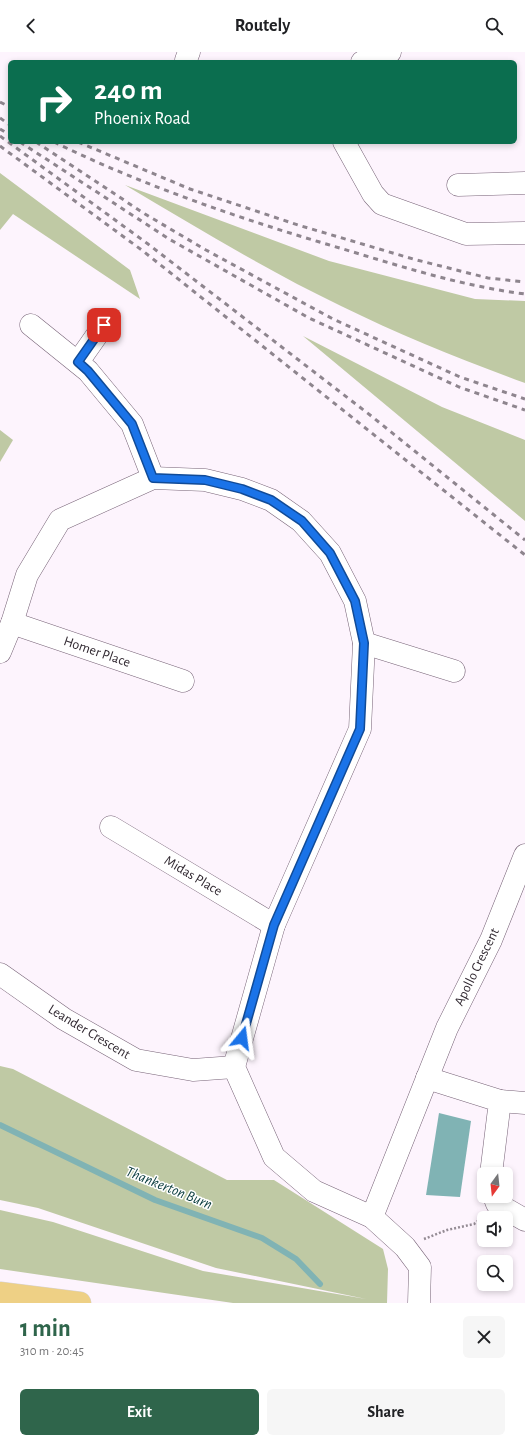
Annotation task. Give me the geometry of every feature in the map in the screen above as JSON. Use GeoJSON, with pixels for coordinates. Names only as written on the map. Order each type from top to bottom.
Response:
{"type":"FeatureCollection","features":[{"type":"Feature","properties":{"kind":"main road"},"geometry":{"type":"LineString","coordinates":[[0,1293],[80,1303]]}},
{"type":"Feature","properties":{"kind":"street"},"geometry":{"type":"LineString","coordinates":[[368,60],[390,52]]}},
{"type":"Feature","properties":{"kind":"street"},"geometry":{"type":"LineString","coordinates":[[345,144],[373,194],[382,204],[466,234],[525,233]]}},
{"type":"Feature","properties":{"kind":"street"},"geometry":{"type":"LineString","coordinates":[[458,185],[525,183]]}},
{"type":"Feature","properties":{"kind":"street"},"geometry":{"type":"LineString","coordinates":[[31,325],[88,371],[132,424],[153,478]]}},
{"type":"Feature","properties":{"kind":"street"},"geometry":{"type":"LineString","coordinates":[[78,362],[104,325]]}},
{"type":"Feature","properties":{"kind":"street"},"geometry":{"type":"LineString","coordinates":[[0,652],[12,623],[27,574],[60,520],[153,478],[205,480],[242,489],[271,500],[302,521],[330,553],[355,601],[364,643],[360,729],[274,925],[234,1067],[274,1157],[314,1191],[372,1217],[405,1247],[420,1267],[418,1303]]}},
{"type":"Feature","properties":{"kind":"street","name":"Homer Place"},"geometry":{"type":"LineString","coordinates":[[12,623],[183,681]]}},
{"type":"Feature","properties":{"kind":"street"},"geometry":{"type":"LineString","coordinates":[[364,643],[454,672]]}},
{"type":"Feature","properties":{"kind":"street","name":"Midas Place"},"geometry":{"type":"LineString","coordinates":[[111,827],[274,925]]}},
{"type":"Feature","properties":{"kind":"street","name":"Apollo Crescent"},"geometry":{"type":"LineString","coordinates":[[372,1217],[447,1028],[491,940],[525,855]]}},
{"type":"Feature","properties":{"kind":"street","name":"Leander Crescent"},"geometry":{"type":"LineString","coordinates":[[0,974],[64,1019],[136,1060],[193,1070],[234,1067]]}},
{"type":"Feature","properties":{"kind":"street"},"geometry":{"type":"LineString","coordinates":[[427,1078],[500,1101],[525,1103]]}},
{"type":"Feature","properties":{"kind":"street"},"geometry":{"type":"LineString","coordinates":[[492,1167],[500,1101]]}},
{"type":"Feature","properties":{"kind":"street"},"geometry":{"type":"LineString","coordinates":[[500,1203],[525,1220]]}},
{"type":"Feature","properties":{"kind":"path"},"geometry":{"type":"LineString","coordinates":[[405,1247],[447,1230],[474,1224],[493,1203]]}},
{"type":"Feature","properties":{"kind":"green space"},"geometry":{"type":"Polygon","coordinates":[[[0,173],[130,270],[140,299],[13,214],[0,230],[0,173]]]}},
{"type":"Feature","properties":{"kind":"green space"},"geometry":{"type":"Polygon","coordinates":[[[125,185],[329,261],[475,299],[525,301],[525,383],[432,347],[341,306],[258,263],[125,185]]]}},
{"type":"Feature","properties":{"kind":"green space"},"geometry":{"type":"Polygon","coordinates":[[[303,336],[442,407],[525,440],[525,521],[303,336]]]}},
{"type":"Feature","properties":{"kind":"green space"},"geometry":{"type":"Polygon","coordinates":[[[0,430],[13,440],[0,462],[0,430]]]}},
{"type":"Feature","properties":{"kind":"green space"},"geometry":{"type":"Polygon","coordinates":[[[0,1066],[13,1069],[227,1180],[274,1180],[383,1249],[388,1269],[387,1303],[233,1303],[0,1269],[0,1210],[53,1222],[203,1271],[366,1299],[216,1268],[38,1208],[0,1200],[0,1066]]]}},
{"type":"Feature","properties":{"kind":"water"},"geometry":{"type":"Polygon","coordinates":[[[439,1113],[471,1121],[460,1197],[426,1195],[439,1113]]]}},
{"type":"Feature","properties":{"kind":"waterway","name":"Thankerton Burn"},"geometry":{"type":"LineString","coordinates":[[0,1125],[155,1200],[262,1238],[296,1259],[320,1284]]}},
{"type":"Feature","properties":{"kind":"railway"},"geometry":{"type":"LineString","coordinates":[[0,102],[8,106]]}},
{"type":"Feature","properties":{"kind":"railway"},"geometry":{"type":"LineString","coordinates":[[0,118],[8,124]]}},
{"type":"Feature","properties":{"kind":"railway"},"geometry":{"type":"LineString","coordinates":[[0,129],[8,134]]}},
{"type":"Feature","properties":{"kind":"railway"},"geometry":{"type":"LineString","coordinates":[[0,136],[8,142]]}},
{"type":"Feature","properties":{"kind":"railway"},"geometry":{"type":"LineString","coordinates":[[11,144],[148,244],[370,415],[525,540]]}},
{"type":"Feature","properties":{"kind":"railway"},"geometry":{"type":"LineString","coordinates":[[23,144],[169,239],[309,318],[459,387],[525,410]]}},
{"type":"Feature","properties":{"kind":"railway"},"geometry":{"type":"LineString","coordinates":[[39,144],[145,214],[206,250],[333,319],[460,377],[525,399]]}},
{"type":"Feature","properties":{"kind":"railway"},"geometry":{"type":"LineString","coordinates":[[58,144],[124,174],[196,202],[306,238],[456,281],[502,291],[525,294]]}},
{"type":"Feature","properties":{"kind":"railway"},"geometry":{"type":"LineString","coordinates":[[83,144],[190,189],[298,225],[413,259],[488,278],[525,282]]}},
{"type":"Feature","properties":{"kind":"railway"},"geometry":{"type":"LineString","coordinates":[[0,146],[143,251],[525,555]]}},
{"type":"Feature","properties":{"kind":"route"},"geometry":{"type":"LineString","coordinates":[[104,325],[78,362],[88,371],[132,424],[153,478],[205,480],[242,489],[271,500],[302,521],[330,553],[355,601],[364,643],[360,729],[274,925],[242,1038]]}}]}
